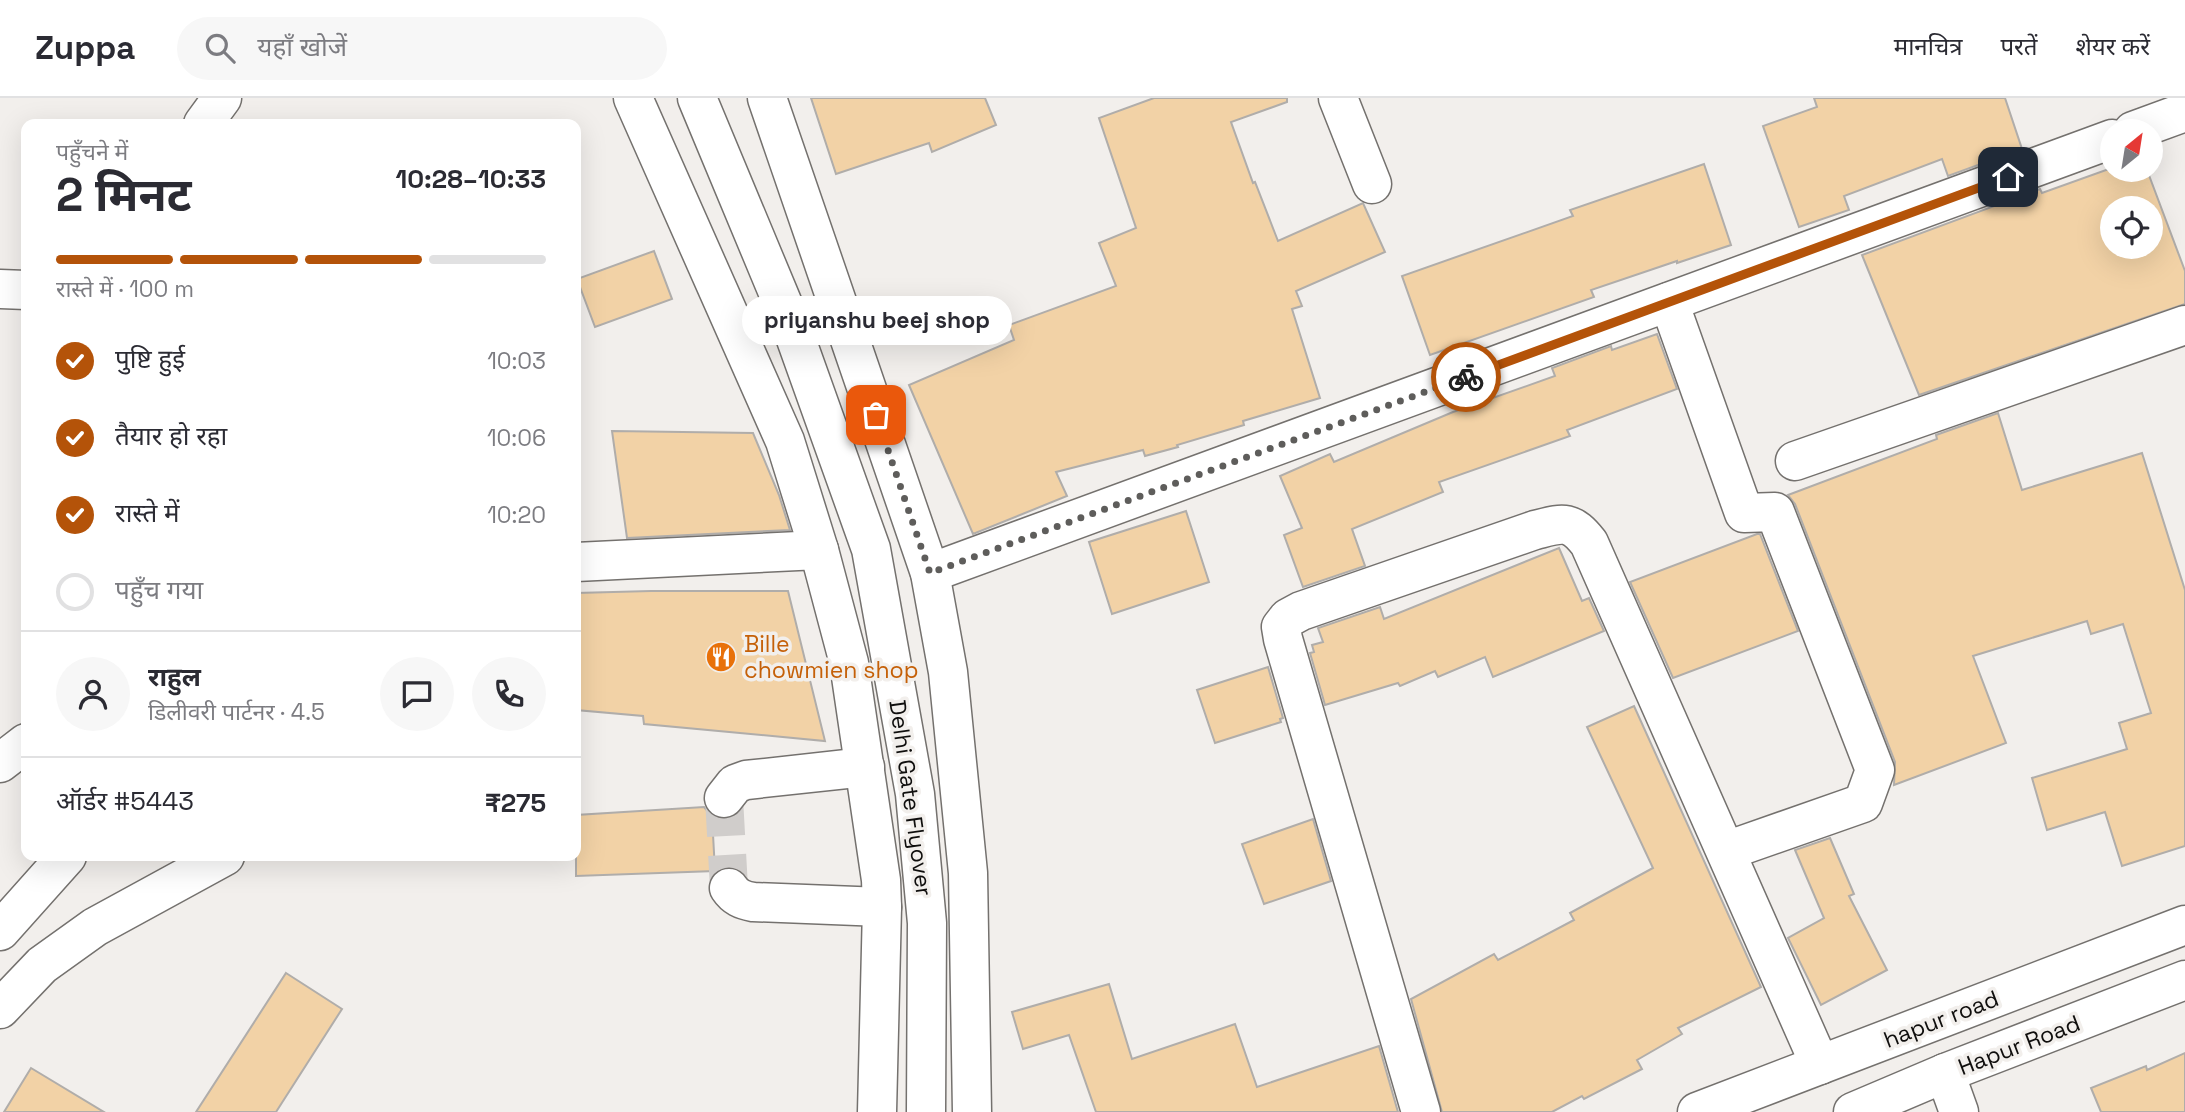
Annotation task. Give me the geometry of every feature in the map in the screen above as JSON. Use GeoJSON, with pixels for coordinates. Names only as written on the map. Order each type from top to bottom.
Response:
{"type":"FeatureCollection","features":[{"type":"Feature","properties":{"kind":"main road"},"geometry":{"type":"LineString","coordinates":[[207,119],[222,98]]}},
{"type":"Feature","properties":{"kind":"main road"},"geometry":{"type":"LineString","coordinates":[[633,98],[785,441],[819,550],[849,663],[881,880],[877,1112]]}},
{"type":"Feature","properties":{"kind":"main road","name":"Delhi Gate Flyover"},"geometry":{"type":"LineString","coordinates":[[697,98],[787,314],[871,549],[915,794],[927,923],[926,1112]]}},
{"type":"Feature","properties":{"kind":"main road"},"geometry":{"type":"LineString","coordinates":[[767,98],[930,573],[948,672],[968,873],[972,1112]]}},
{"type":"Feature","properties":{"kind":"main road"},"geometry":{"type":"LineString","coordinates":[[1338,98],[1372,184]]}},
{"type":"Feature","properties":{"kind":"main road"},"geometry":{"type":"LineString","coordinates":[[2163,120],[2185,112]]}},
{"type":"Feature","properties":{"kind":"main road"},"geometry":{"type":"LineString","coordinates":[[930,573],[2100,143]]}},
{"type":"Feature","properties":{"kind":"main road"},"geometry":{"type":"LineString","coordinates":[[0,289],[21,290]]}},
{"type":"Feature","properties":{"kind":"main road"},"geometry":{"type":"LineString","coordinates":[[1669,302],[1744,513],[1775,512],[1875,770],[1863,803],[1726,851]]}},
{"type":"Feature","properties":{"kind":"main road"},"geometry":{"type":"LineString","coordinates":[[1796,461],[2185,325]]}},
{"type":"Feature","properties":{"kind":"main road"},"geometry":{"type":"LineString","coordinates":[[1421,1112],[1281,627],[1288,618],[1301,611],[1560,523],[1578,529],[1589,543],[1820,1065]]}},
{"type":"Feature","properties":{"kind":"main road"},"geometry":{"type":"LineString","coordinates":[[581,562],[819,550]]}},
{"type":"Feature","properties":{"kind":"main road"},"geometry":{"type":"LineString","coordinates":[[0,762],[21,747]]}},
{"type":"Feature","properties":{"kind":"main road"},"geometry":{"type":"LineString","coordinates":[[724,798],[735,784],[746,780],[864,766]]}},
{"type":"Feature","properties":{"kind":"main road"},"geometry":{"type":"LineString","coordinates":[[0,931],[63,861]]}},
{"type":"Feature","properties":{"kind":"main road"},"geometry":{"type":"LineString","coordinates":[[0,1009],[43,965],[95,927],[216,861]]}},
{"type":"Feature","properties":{"kind":"main road"},"geometry":{"type":"LineString","coordinates":[[729,888],[743,901],[882,907]]}},
{"type":"Feature","properties":{"kind":"main road","name":"hapur road"},"geometry":{"type":"LineString","coordinates":[[1697,1112],[2185,925]]}},
{"type":"Feature","properties":{"kind":"main road","name":"Hapur Road"},"geometry":{"type":"LineString","coordinates":[[1853,1112],[1945,1073],[2185,980]]}},
{"type":"Feature","properties":{"kind":"main road"},"geometry":{"type":"LineString","coordinates":[[1945,1073],[1959,1112]]}},
{"type":"Feature","properties":{"kind":"building"},"geometry":{"type":"Polygon","coordinates":[[[811,98],[985,98],[996,125],[932,152],[929,143],[836,174],[811,98]]]}},
{"type":"Feature","properties":{"kind":"building"},"geometry":{"type":"Polygon","coordinates":[[[1154,98],[1287,98],[1287,102],[1231,122],[1278,241],[1363,203],[1385,252],[1296,291],[1302,306],[1292,309],[1320,398],[1243,421],[1244,425],[1177,445],[1178,447],[1145,456],[1143,450],[1056,472],[1067,496],[973,534],[909,385],[1014,340],[1009,325],[1116,286],[1099,243],[1136,228],[1099,118],[1154,98]]]}},
{"type":"Feature","properties":{"kind":"building"},"geometry":{"type":"Polygon","coordinates":[[[1814,98],[2005,98],[2022,149],[1948,176],[1942,159],[1844,196],[1849,210],[1799,227],[1763,126],[1817,107],[1814,98]]]}},
{"type":"Feature","properties":{"kind":"building"},"geometry":{"type":"Polygon","coordinates":[[[1704,164],[1731,245],[1591,290],[1594,297],[1430,355],[1402,276],[1573,216],[1570,210],[1704,164]]]}},
{"type":"Feature","properties":{"kind":"building"},"geometry":{"type":"Polygon","coordinates":[[[2100,172],[2100,182],[2152,182],[2157,196],[2100,196],[2100,259],[2163,259],[2163,213],[2185,271],[2185,304],[1919,395],[1862,255],[2040,189],[2042,193],[2100,172]]]}},
{"type":"Feature","properties":{"kind":"building"},"geometry":{"type":"Polygon","coordinates":[[[654,251],[672,299],[595,327],[581,290],[581,278],[654,251]]]}},
{"type":"Feature","properties":{"kind":"building"},"geometry":{"type":"Polygon","coordinates":[[[1657,334],[1677,389],[1567,430],[1570,436],[1439,482],[1443,492],[1352,529],[1365,566],[1303,587],[1284,535],[1302,528],[1280,476],[1330,454],[1334,462],[1453,412],[1555,376],[1552,368],[1611,346],[1612,350],[1657,334]]]}},
{"type":"Feature","properties":{"kind":"building"},"geometry":{"type":"Polygon","coordinates":[[[1998,413],[2022,490],[2142,453],[2185,590],[2185,846],[2122,866],[2105,812],[2047,830],[2032,778],[2127,749],[2119,723],[2151,713],[2123,624],[2091,634],[2087,621],[1973,656],[2006,743],[1894,785],[1895,762],[1795,504],[1788,495],[1998,413]]]}},
{"type":"Feature","properties":{"kind":"building"},"geometry":{"type":"Polygon","coordinates":[[[612,431],[753,433],[779,495],[790,530],[627,538],[612,431]]]}},
{"type":"Feature","properties":{"kind":"building"},"geometry":{"type":"Polygon","coordinates":[[[1186,511],[1209,582],[1112,614],[1089,542],[1186,511]]]}},
{"type":"Feature","properties":{"kind":"building"},"geometry":{"type":"Polygon","coordinates":[[[1760,534],[1798,631],[1673,678],[1630,582],[1760,534]]]}},
{"type":"Feature","properties":{"kind":"building"},"geometry":{"type":"Polygon","coordinates":[[[1559,548],[1582,601],[1589,598],[1604,631],[1493,677],[1485,657],[1438,677],[1435,671],[1400,686],[1398,683],[1325,705],[1310,653],[1314,652],[1312,645],[1323,642],[1318,628],[1380,607],[1384,619],[1559,548]]]}},
{"type":"Feature","properties":{"kind":"building","name":"Bille chowmien shop"},"geometry":{"type":"Polygon","coordinates":[[[788,591],[825,741],[644,724],[643,716],[581,710],[581,593],[788,591]]]}},
{"type":"Feature","properties":{"kind":"building"},"geometry":{"type":"Polygon","coordinates":[[[1268,667],[1283,718],[1280,719],[1281,722],[1215,743],[1197,690],[1268,667]]]}},
{"type":"Feature","properties":{"kind":"building"},"geometry":{"type":"Polygon","coordinates":[[[1634,706],[1761,987],[1678,1028],[1682,1034],[1637,1060],[1642,1069],[1552,1112],[1442,1112],[1411,999],[1494,954],[1498,960],[1574,920],[1570,913],[1653,868],[1587,727],[1634,706]]]}},
{"type":"Feature","properties":{"kind":"building"},"geometry":{"type":"Polygon","coordinates":[[[704,807],[712,816],[715,871],[576,876],[576,861],[581,861],[581,815],[704,807]]]}},
{"type":"Feature","properties":{"kind":"building"},"geometry":{"type":"Polygon","coordinates":[[[1313,819],[1331,881],[1264,904],[1242,844],[1313,819]]]}},
{"type":"Feature","properties":{"kind":"building"},"geometry":{"type":"Polygon","coordinates":[[[1830,838],[1854,894],[1849,896],[1887,970],[1821,1005],[1788,938],[1824,918],[1795,850],[1830,838]]]}},
{"type":"Feature","properties":{"kind":"building"},"geometry":{"type":"Polygon","coordinates":[[[286,973],[342,1009],[276,1112],[196,1112],[286,973]]]}},
{"type":"Feature","properties":{"kind":"building"},"geometry":{"type":"Polygon","coordinates":[[[1109,984],[1132,1059],[1235,1024],[1257,1087],[1379,1046],[1398,1112],[1096,1112],[1069,1035],[1023,1049],[1012,1012],[1109,984]]]}},
{"type":"Feature","properties":{"kind":"building"},"geometry":{"type":"Polygon","coordinates":[[[2185,1053],[2185,1112],[2101,1112],[2091,1088],[2146,1066],[2147,1070],[2185,1053]]]}},
{"type":"Feature","properties":{"kind":"building"},"geometry":{"type":"Polygon","coordinates":[[[31,1068],[104,1112],[4,1112],[31,1068]]]}},
{"type":"Feature","properties":{"kind":"tunnel"},"geometry":{"type":"LineString","coordinates":[[724,798],[729,888]]}},
{"type":"Feature","properties":{"kind":"way so far"},"geometry":{"type":"LineString","coordinates":[[876,415],[930,573],[1466,377]]}},
{"type":"Feature","properties":{"kind":"place","name":"priyanshu beej shop"},"geometry":{"type":"Point","coordinates":[876,415]}},
{"type":"Feature","properties":{"kind":"place","name":"Bille chowmien shop"},"geometry":{"type":"Point","coordinates":[721,657]}},
{"type":"Feature","properties":{"kind":"route"},"geometry":{"type":"LineString","coordinates":[[1466,377],[2008,177]]}}]}
